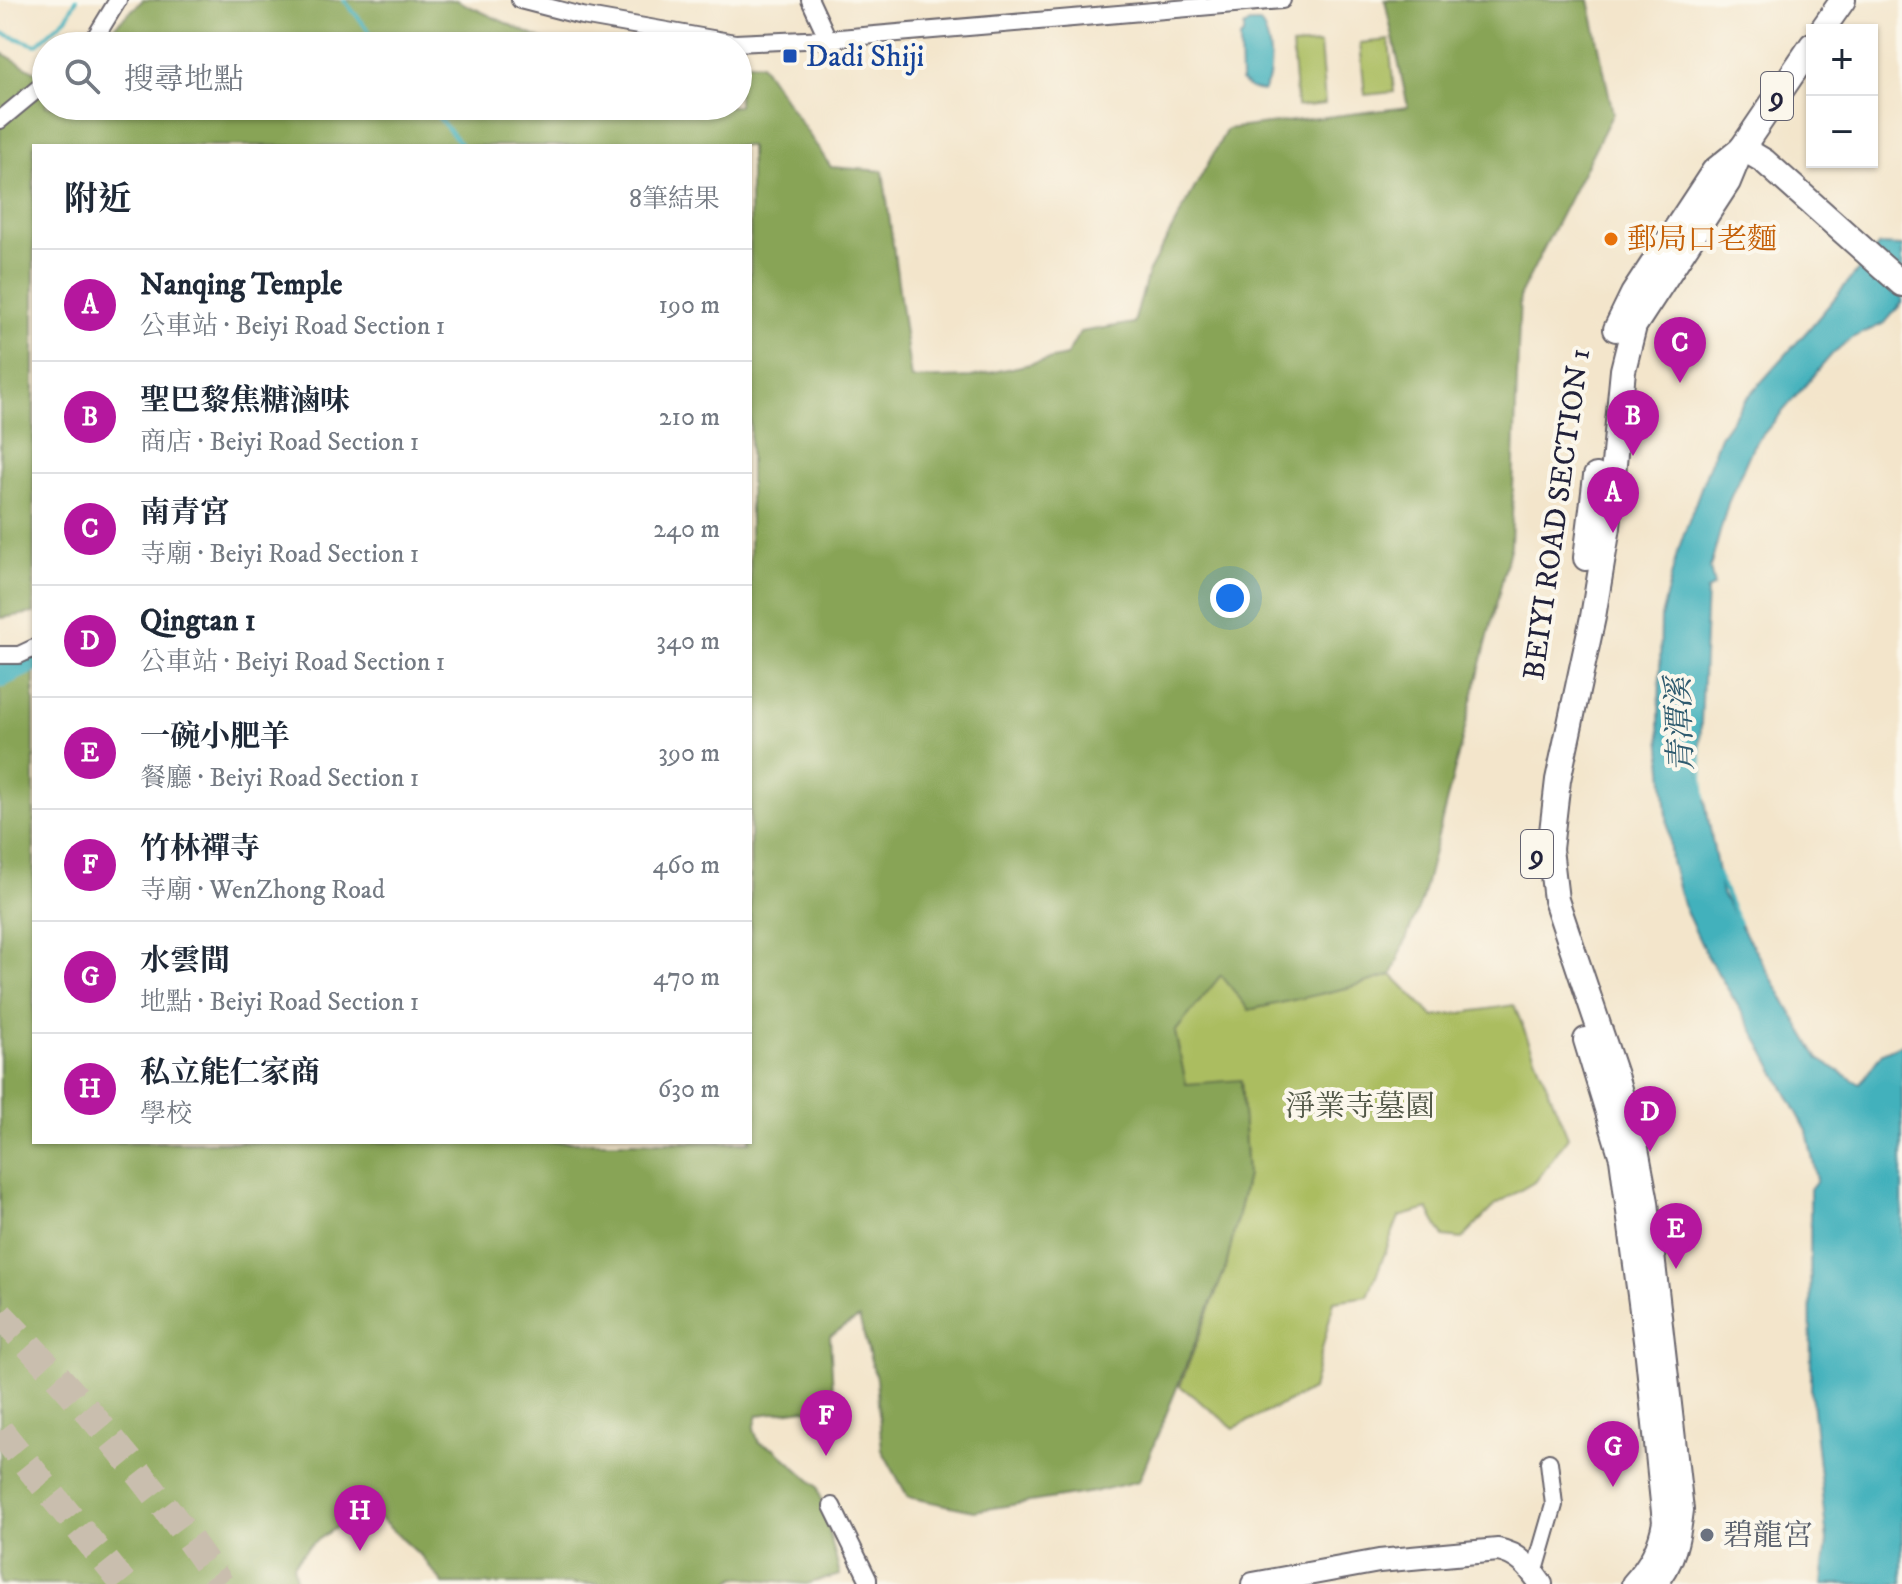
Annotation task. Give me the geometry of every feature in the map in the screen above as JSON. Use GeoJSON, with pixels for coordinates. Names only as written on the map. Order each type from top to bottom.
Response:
{"type":"FeatureCollection","features":[{"type":"Feature","properties":{"kind":"main road"},"geometry":{"type":"LineString","coordinates":[[1826,24],[1843,0]]}},
{"type":"Feature","properties":{"kind":"main road","name":"9"},"geometry":{"type":"LineString","coordinates":[[1742,148],[1806,54]]}},
{"type":"Feature","properties":{"kind":"main road"},"geometry":{"type":"LineString","coordinates":[[1742,148],[1764,161],[1902,284]]}},
{"type":"Feature","properties":{"kind":"main road","name":"BEIYI ROAD SECTION 1"},"geometry":{"type":"LineString","coordinates":[[1634,1584],[1656,1553],[1665,1522],[1631,1222],[1622,1158],[1543,903],[1537,852],[1538,828],[1545,776],[1570,661],[1588,545],[1610,354],[1617,325],[1633,294],[1714,171],[1742,148]]}},
{"type":"Feature","properties":{"kind":"main road","name":"BEIYI ROAD SECTION 1"},"geometry":{"type":"LineString","coordinates":[[1654,1584],[1661,1577],[1677,1541],[1681,1510],[1646,1202],[1636,1149],[1615,1075],[1556,900],[1550,849],[1558,780],[1593,617],[1608,527],[1623,370],[1634,326],[1728,182],[1742,148]]}},
{"type":"Feature","properties":{"kind":"street"},"geometry":{"type":"LineString","coordinates":[[99,32],[118,0]]}},
{"type":"Feature","properties":{"kind":"street"},"geometry":{"type":"LineString","coordinates":[[520,0],[582,16],[673,32]]}},
{"type":"Feature","properties":{"kind":"street"},"geometry":{"type":"LineString","coordinates":[[810,0],[828,39]]}},
{"type":"Feature","properties":{"kind":"street"},"geometry":{"type":"LineString","coordinates":[[752,42],[828,39],[1282,0]]}},
{"type":"Feature","properties":{"kind":"street"},"geometry":{"type":"LineString","coordinates":[[0,120],[32,94]]}},
{"type":"Feature","properties":{"kind":"street"},"geometry":{"type":"LineString","coordinates":[[0,655],[19,655],[32,649]]}},
{"type":"Feature","properties":{"kind":"street"},"geometry":{"type":"LineString","coordinates":[[1538,1579],[1554,1505],[1549,1462]]}},
{"type":"Feature","properties":{"kind":"street"},"geometry":{"type":"LineString","coordinates":[[832,1506],[868,1584]]}},
{"type":"Feature","properties":{"kind":"street"},"geometry":{"type":"LineString","coordinates":[[1262,1582],[1366,1563],[1498,1550],[1511,1552],[1538,1579]]}},
{"type":"Feature","properties":{"kind":"green space"},"geometry":{"type":"Polygon","coordinates":[[[143,0],[456,0],[526,32],[108,32],[143,0]]]}},
{"type":"Feature","properties":{"kind":"green space"},"geometry":{"type":"Polygon","coordinates":[[[1385,0],[1589,0],[1613,113],[1520,295],[1511,545],[1422,899],[1392,975],[1249,1010],[1221,975],[1175,1032],[1186,1084],[1241,1080],[1247,1175],[1226,1267],[1139,1481],[1093,1492],[974,1511],[908,1497],[882,1450],[876,1379],[859,1318],[830,1336],[835,1430],[806,1409],[758,1415],[754,1429],[759,1443],[774,1448],[818,1487],[840,1575],[806,1584],[736,1577],[728,1584],[443,1584],[421,1556],[379,1518],[356,1514],[309,1546],[293,1565],[297,1584],[0,1584],[0,674],[32,663],[32,1144],[752,1144],[752,144],[32,144],[32,613],[0,618],[0,52],[32,70],[32,120],[752,120],[752,63],[761,64],[831,167],[883,171],[911,379],[971,377],[1066,356],[1080,332],[1134,323],[1148,273],[1227,129],[1408,107],[1385,0]]]}},
{"type":"Feature","properties":{"kind":"green space"},"geometry":{"type":"Polygon","coordinates":[[[1389,40],[1394,92],[1365,95],[1360,43],[1389,40]]]}},
{"type":"Feature","properties":{"kind":"green space"},"geometry":{"type":"Polygon","coordinates":[[[1320,44],[1325,104],[1297,107],[1292,46],[1320,44]]]}},
{"type":"Feature","properties":{"kind":"green space","name":"淨業寺墓園"},"geometry":{"type":"Polygon","coordinates":[[[1221,974],[1249,1010],[1392,975],[1434,1017],[1514,1005],[1568,1137],[1536,1181],[1495,1205],[1462,1239],[1444,1237],[1428,1209],[1399,1217],[1368,1296],[1334,1301],[1312,1390],[1234,1428],[1180,1386],[1226,1267],[1247,1175],[1241,1081],[1186,1085],[1175,1032],[1221,974]]]}},
{"type":"Feature","properties":{"kind":"water"},"geometry":{"type":"Polygon","coordinates":[[[1250,23],[1260,23],[1269,47],[1269,76],[1263,91],[1250,89],[1241,81],[1240,38],[1244,27],[1250,23]]]}},
{"type":"Feature","properties":{"kind":"water"},"geometry":{"type":"Polygon","coordinates":[[[1879,245],[1902,246],[1902,303],[1885,323],[1852,338],[1833,353],[1753,446],[1728,503],[1710,568],[1714,586],[1707,590],[1699,768],[1722,894],[1819,1059],[1860,1084],[1882,1053],[1902,1044],[1902,1584],[1822,1584],[1827,1541],[1811,1392],[1810,1189],[1817,1180],[1807,1131],[1751,1027],[1705,952],[1683,905],[1671,861],[1659,724],[1661,617],[1677,553],[1720,436],[1746,399],[1879,245]]]}},
{"type":"Feature","properties":{"kind":"waterway"},"geometry":{"type":"LineString","coordinates":[[50,32],[67,17],[76,0]]}},
{"type":"Feature","properties":{"kind":"waterway"},"geometry":{"type":"LineString","coordinates":[[344,0],[370,32]]}},
{"type":"Feature","properties":{"kind":"waterway"},"geometry":{"type":"LineString","coordinates":[[2,33],[32,44]]}},
{"type":"Feature","properties":{"kind":"waterway"},"geometry":{"type":"LineString","coordinates":[[441,120],[460,144]]}},
{"type":"Feature","properties":{"kind":"waterway"},"geometry":{"type":"LineString","coordinates":[[0,676],[32,661]]}},
{"type":"Feature","properties":{"kind":"waterway","name":"青潭溪"},"geometry":{"type":"LineString","coordinates":[[1699,747],[1704,798]]}},
{"type":"Feature","properties":{"kind":"waterway","name":"青潭溪"},"geometry":{"type":"LineString","coordinates":[[1717,873],[1739,923]]}},
{"type":"Feature","properties":{"kind":"tunnel"},"geometry":{"type":"LineString","coordinates":[[0,1315],[116,1445],[170,1513],[220,1584]]}},
{"type":"Feature","properties":{"kind":"tunnel"},"geometry":{"type":"LineString","coordinates":[[0,1431],[124,1584]]}},
{"type":"Feature","properties":{"kind":"place","name":"Dadi Shiji"},"geometry":{"type":"Point","coordinates":[790,56]}},
{"type":"Feature","properties":{"kind":"place","name":"郵局口老麵"},"geometry":{"type":"Point","coordinates":[1611,239]}},
{"type":"Feature","properties":{"kind":"place","name":"南青宮"},"geometry":{"type":"Point","coordinates":[1680,383]}},
{"type":"Feature","properties":{"kind":"place","name":"聖巴黎焦糖滷味"},"geometry":{"type":"Point","coordinates":[1633,456]}},
{"type":"Feature","properties":{"kind":"place","name":"Nanqing Temple"},"geometry":{"type":"Point","coordinates":[1613,533]}},
{"type":"Feature","properties":{"kind":"place","name":"Qingtan 1"},"geometry":{"type":"Point","coordinates":[1650,1152]}},
{"type":"Feature","properties":{"kind":"place","name":"一碗小肥羊"},"geometry":{"type":"Point","coordinates":[1676,1269]}},
{"type":"Feature","properties":{"kind":"place","name":"竹林禪寺"},"geometry":{"type":"Point","coordinates":[826,1456]}},
{"type":"Feature","properties":{"kind":"place","name":"水雲間"},"geometry":{"type":"Point","coordinates":[1613,1487]}},
{"type":"Feature","properties":{"kind":"place","name":"碧龍宮"},"geometry":{"type":"Point","coordinates":[1707,1535]}},
{"type":"Feature","properties":{"kind":"place","name":"私立能仁家商"},"geometry":{"type":"Point","coordinates":[360,1551]}}]}
